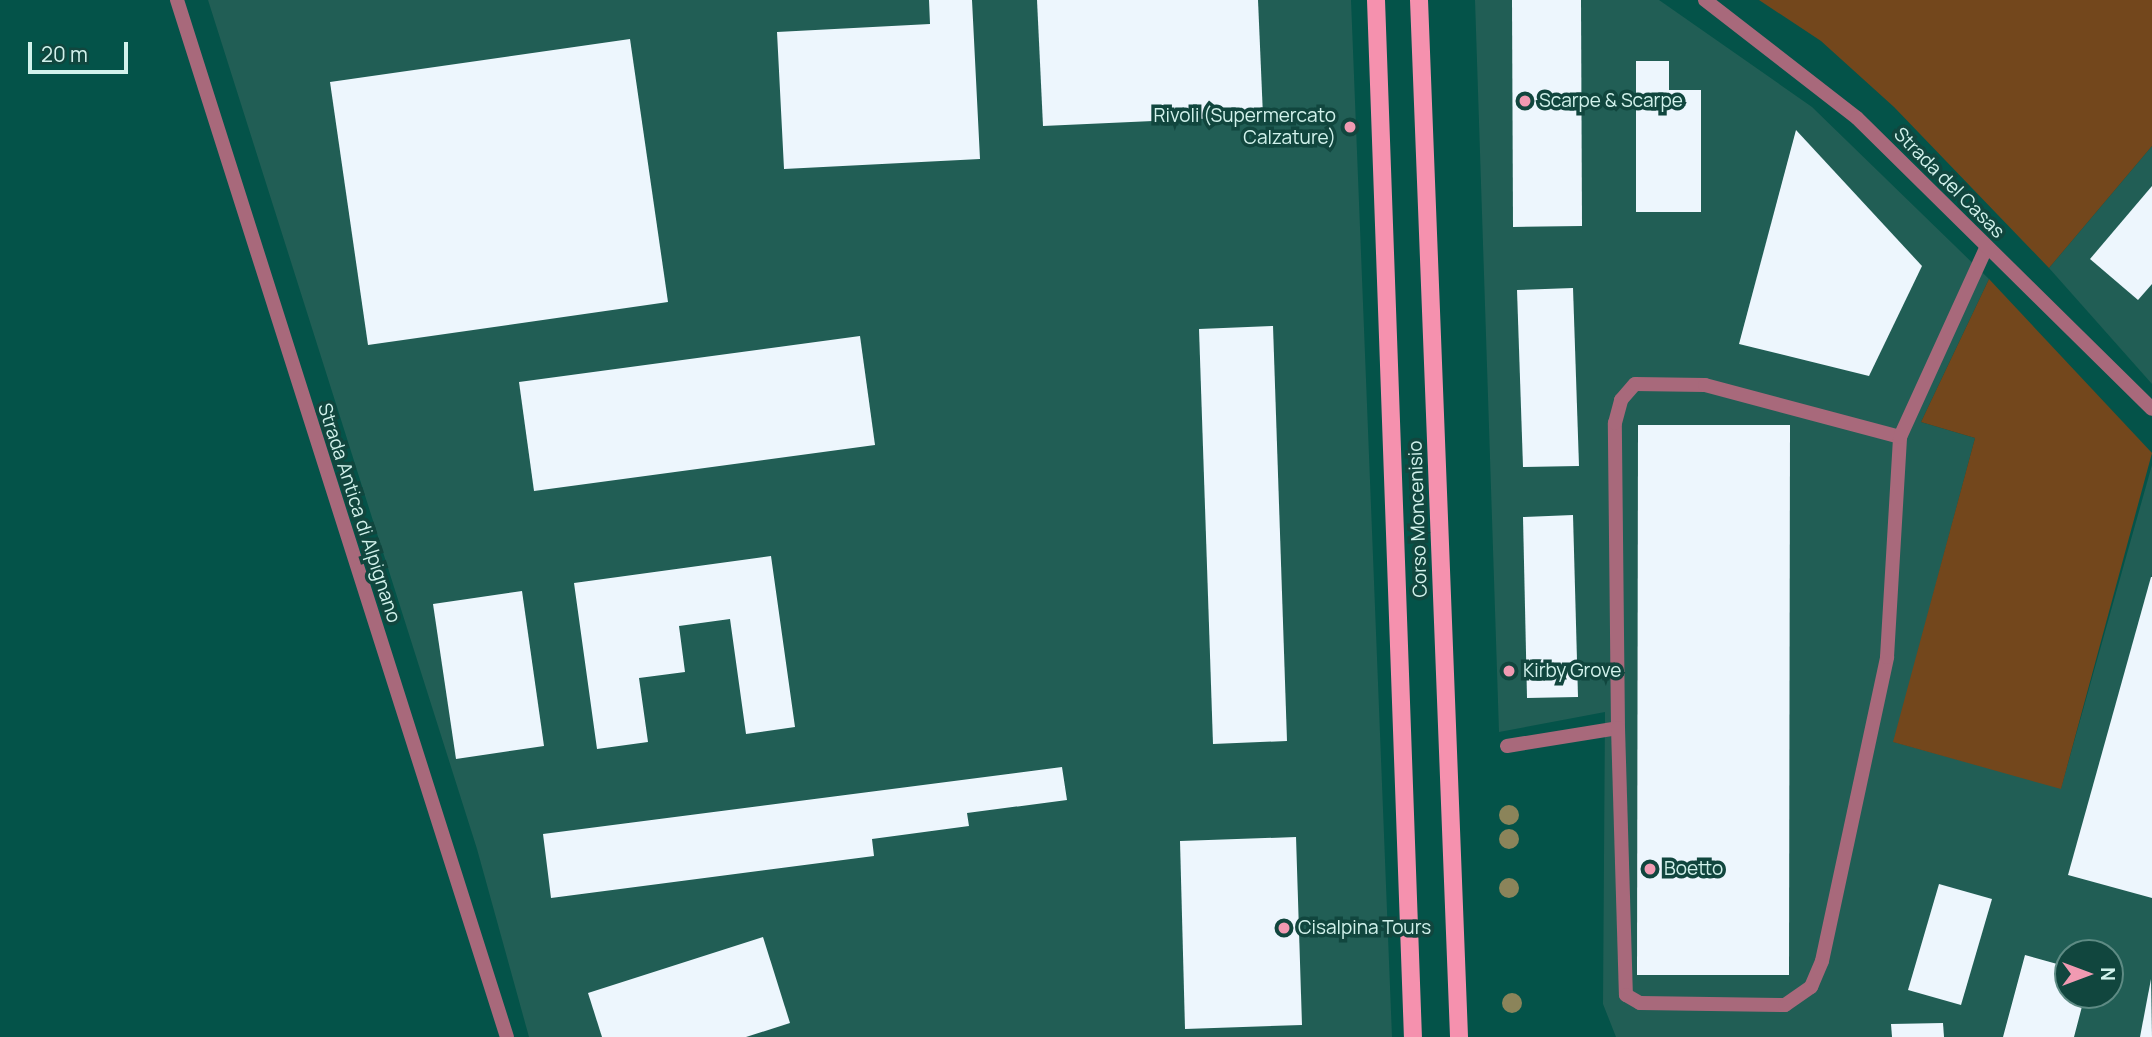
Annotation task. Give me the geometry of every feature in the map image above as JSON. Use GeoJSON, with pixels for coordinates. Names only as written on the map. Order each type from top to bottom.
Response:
{"type":"FeatureCollection","features":[{"type":"Feature","properties":{"kind":"main road","name":"Corso Moncenisio"},"geometry":{"type":"LineString","coordinates":[[1376,0],[1413,1037]]}},
{"type":"Feature","properties":{"kind":"main road","name":"Corso Moncenisio"},"geometry":{"type":"LineString","coordinates":[[1419,0],[1459,1037]]}},
{"type":"Feature","properties":{"kind":"street","name":"Strada Antica di Alpignano"},"geometry":{"type":"LineString","coordinates":[[177,0],[507,1037]]}},
{"type":"Feature","properties":{"kind":"street","name":"Strada del Casas"},"geometry":{"type":"LineString","coordinates":[[1705,0],[1857,118],[2152,409]]}},
{"type":"Feature","properties":{"kind":"street"},"geometry":{"type":"LineString","coordinates":[[1899,437],[1705,384],[1635,384],[1621,400],[1615,423],[1618,729],[1626,995],[1640,1003],[1785,1005],[1797,1000],[1822,961],[1887,657],[1899,437],[1986,248]]}},
{"type":"Feature","properties":{"kind":"street"},"geometry":{"type":"LineString","coordinates":[[1507,746],[1618,729]]}},
{"type":"Feature","properties":{"kind":"shaded area"},"geometry":{"type":"Polygon","coordinates":[[[208,0],[1351,0],[1392,1037],[529,1037],[477,849],[208,0]]]}},
{"type":"Feature","properties":{"kind":"shaded area"},"geometry":{"type":"Polygon","coordinates":[[[1475,0],[1659,0],[1812,107],[1989,279],[1921,422],[1975,438],[1894,742],[2061,788],[2152,465],[2152,1037],[1616,1037],[1603,1004],[1605,712],[1499,732],[1475,0]]]}},
{"type":"Feature","properties":{"kind":"shaded area"},"geometry":{"type":"Polygon","coordinates":[[[1759,0],[2152,0],[2152,146],[2049,268],[1894,107],[1821,41],[1759,0]]]}},
{"type":"Feature","properties":{"kind":"shaded area"},"geometry":{"type":"Polygon","coordinates":[[[2152,146],[2152,384],[2049,268],[2152,146]]]}},
{"type":"Feature","properties":{"kind":"shaded area"},"geometry":{"type":"Polygon","coordinates":[[[1989,279],[2152,453],[2061,789],[1893,742],[1975,438],[1921,422],[1989,279]]]}},
{"type":"Feature","properties":{"kind":"building"},"geometry":{"type":"Polygon","coordinates":[[[929,0],[972,0],[980,159],[784,169],[777,32],[930,24],[929,0]]]}},
{"type":"Feature","properties":{"kind":"building"},"geometry":{"type":"Polygon","coordinates":[[[1037,0],[1258,0],[1263,116],[1043,126],[1037,0]]]}},
{"type":"Feature","properties":{"kind":"building"},"geometry":{"type":"Polygon","coordinates":[[[1512,0],[1581,0],[1582,226],[1513,227],[1512,0]]]}},
{"type":"Feature","properties":{"kind":"building"},"geometry":{"type":"Polygon","coordinates":[[[630,39],[668,302],[368,345],[330,82],[630,39]]]}},
{"type":"Feature","properties":{"kind":"building"},"geometry":{"type":"Polygon","coordinates":[[[1636,61],[1669,61],[1669,90],[1701,90],[1701,212],[1636,212],[1636,61]]]}},
{"type":"Feature","properties":{"kind":"building"},"geometry":{"type":"Polygon","coordinates":[[[1796,130],[1922,266],[1869,376],[1739,344],[1796,130]]]}},
{"type":"Feature","properties":{"kind":"building"},"geometry":{"type":"Polygon","coordinates":[[[2152,186],[2152,284],[2138,300],[2090,259],[2152,186]]]}},
{"type":"Feature","properties":{"kind":"building"},"geometry":{"type":"Polygon","coordinates":[[[1573,288],[1579,466],[1523,467],[1517,290],[1573,288]]]}},
{"type":"Feature","properties":{"kind":"building"},"geometry":{"type":"Polygon","coordinates":[[[1273,326],[1287,741],[1213,744],[1199,329],[1273,326]]]}},
{"type":"Feature","properties":{"kind":"building"},"geometry":{"type":"Polygon","coordinates":[[[860,336],[875,445],[534,491],[519,382],[860,336]]]}},
{"type":"Feature","properties":{"kind":"building"},"geometry":{"type":"Polygon","coordinates":[[[1638,425],[1790,425],[1789,975],[1637,975],[1638,425]]]}},
{"type":"Feature","properties":{"kind":"building"},"geometry":{"type":"Polygon","coordinates":[[[1573,515],[1578,697],[1527,698],[1523,517],[1573,515]]]}},
{"type":"Feature","properties":{"kind":"building"},"geometry":{"type":"Polygon","coordinates":[[[771,556],[795,727],[746,734],[730,619],[679,626],[685,672],[639,678],[648,742],[597,749],[574,583],[771,556]]]}},
{"type":"Feature","properties":{"kind":"building"},"geometry":{"type":"Polygon","coordinates":[[[2152,577],[2152,898],[2068,875],[2152,577]]]}},
{"type":"Feature","properties":{"kind":"building"},"geometry":{"type":"Polygon","coordinates":[[[522,591],[544,746],[456,759],[433,604],[522,591]]]}},
{"type":"Feature","properties":{"kind":"building"},"geometry":{"type":"Polygon","coordinates":[[[1062,767],[1067,800],[967,813],[969,826],[872,839],[874,856],[551,898],[543,834],[1062,767]]]}},
{"type":"Feature","properties":{"kind":"building"},"geometry":{"type":"Polygon","coordinates":[[[1296,837],[1302,1025],[1185,1029],[1180,841],[1296,837]]]}},
{"type":"Feature","properties":{"kind":"building"},"geometry":{"type":"Polygon","coordinates":[[[1939,884],[1992,899],[1961,1005],[1908,990],[1939,884]]]}},
{"type":"Feature","properties":{"kind":"building"},"geometry":{"type":"Polygon","coordinates":[[[763,937],[790,1023],[746,1037],[602,1037],[588,993],[763,937]]]}},
{"type":"Feature","properties":{"kind":"building"},"geometry":{"type":"Polygon","coordinates":[[[2025,955],[2054,963],[2054,1009],[2081,1009],[2074,1037],[2003,1037],[2025,955]]]}},
{"type":"Feature","properties":{"kind":"building"},"geometry":{"type":"Polygon","coordinates":[[[2151,979],[2152,1037],[2140,1037],[2151,979]]]}},
{"type":"Feature","properties":{"kind":"building"},"geometry":{"type":"Polygon","coordinates":[[[1943,1023],[1944,1037],[1892,1037],[1891,1024],[1943,1023]]]}},
{"type":"Feature","properties":{"kind":"place","name":"Scarpe & Scarpe"},"geometry":{"type":"Point","coordinates":[1525,101]}},
{"type":"Feature","properties":{"kind":"place","name":"Rivoli (Supermercato Calzature)"},"geometry":{"type":"Point","coordinates":[1350,127]}},
{"type":"Feature","properties":{"kind":"place","name":"Kirby Grove"},"geometry":{"type":"Point","coordinates":[1509,671]}},
{"type":"Feature","properties":{"kind":"place","name":"Boetto"},"geometry":{"type":"Point","coordinates":[1650,869]}},
{"type":"Feature","properties":{"kind":"place","name":"Cisalpina Tours"},"geometry":{"type":"Point","coordinates":[1284,928]}}]}
